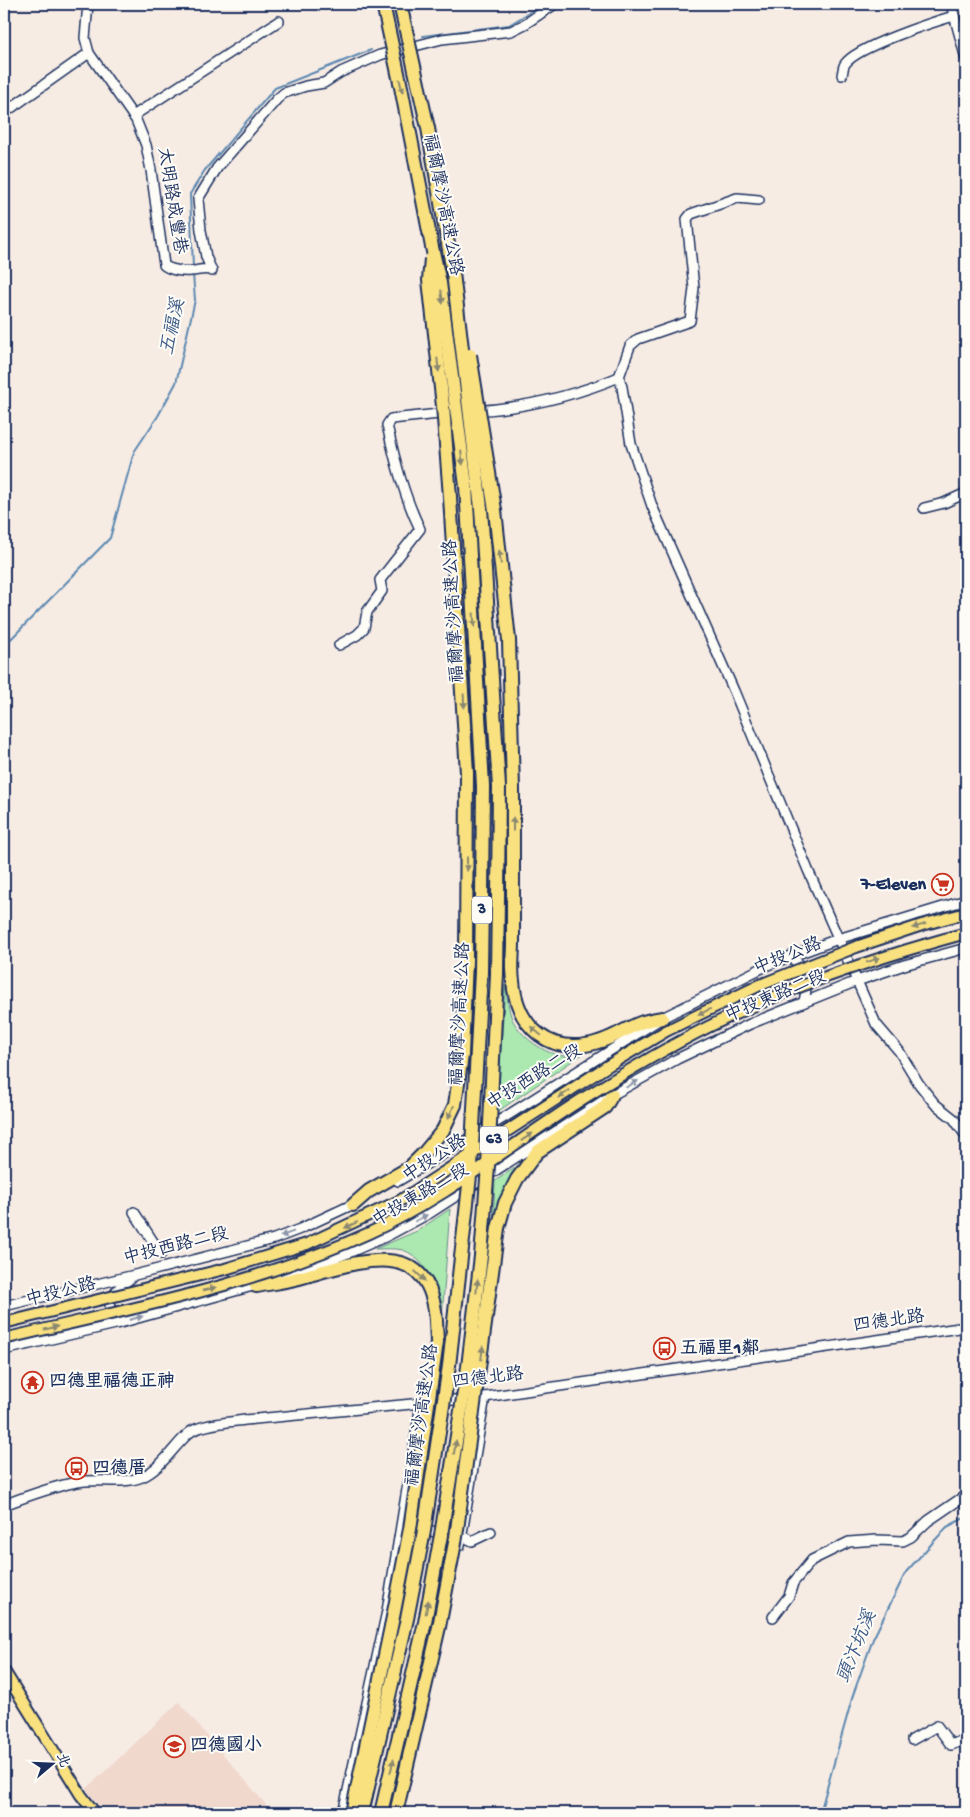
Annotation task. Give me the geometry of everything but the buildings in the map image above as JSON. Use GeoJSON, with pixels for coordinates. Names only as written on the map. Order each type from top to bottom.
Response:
{"type":"FeatureCollection","features":[{"type":"Feature","properties":{"kind":"highway","name":"福爾摩沙高速公路"},"geometry":{"type":"LineString","coordinates":[[362,1813],[407,1619],[424,1531],[449,1366],[471,1167],[481,972],[483,786],[466,486],[440,283],[383,4]]}},
{"type":"Feature","properties":{"kind":"highway","name":"福爾摩沙高速公路"},"geometry":{"type":"LineString","coordinates":[[381,1813],[424,1622],[441,1535],[468,1367],[488,1166],[497,974],[498,787],[481,508],[453,273],[428,128],[400,4]]}},
{"type":"Feature","properties":{"kind":"highway"},"geometry":{"type":"LineString","coordinates":[[352,1205],[368,1191],[409,1168],[443,1130],[455,1105],[462,1055],[466,941],[467,773],[450,497],[429,280],[432,247]]}},
{"type":"Feature","properties":{"kind":"highway"},"geometry":{"type":"LineString","coordinates":[[453,273],[472,362],[488,460],[509,640],[513,789],[512,942],[513,982],[517,1002],[527,1022],[533,1029],[552,1042],[568,1047],[584,1046],[610,1038],[643,1022],[662,1018]]}},
{"type":"Feature","properties":{"kind":"highway"},"geometry":{"type":"LineString","coordinates":[[396,1813],[440,1627],[456,1537],[498,1228],[505,1203],[513,1187],[537,1152],[605,1106],[612,1095]]}},
{"type":"Feature","properties":{"kind":"highway"},"geometry":{"type":"LineString","coordinates":[[256,1286],[302,1277],[356,1263],[380,1260],[406,1265],[421,1276],[427,1283],[435,1303],[437,1342],[410,1529],[352,1813]]}},
{"type":"Feature","properties":{"kind":"main road","name":"中投公路"},"geometry":{"type":"LineString","coordinates":[[4,1323],[225,1268],[307,1244],[401,1200],[609,1065],[666,1031],[760,985],[856,947],[966,913]]}},
{"type":"Feature","properties":{"kind":"main road","name":"中投公路"},"geometry":{"type":"LineString","coordinates":[[4,1340],[227,1285],[291,1265],[343,1244],[386,1225],[434,1198],[583,1099],[637,1066],[708,1027],[758,1004],[818,980],[898,951],[966,933]]}},
{"type":"Feature","properties":{"kind":"main road"},"geometry":{"type":"LineString","coordinates":[[4,1671],[81,1795],[95,1813]]}},
{"type":"Feature","properties":{"kind":"street","name":"太明路成豐巷"},"geometry":{"type":"LineString","coordinates":[[88,4],[84,38],[89,54],[134,116],[146,145],[164,265],[167,268],[191,272],[208,269],[212,271],[206,257],[198,199],[217,168],[276,99],[284,93],[324,83],[380,55],[442,39],[511,31],[555,4]]}},
{"type":"Feature","properties":{"kind":"street"},"geometry":{"type":"LineString","coordinates":[[951,4],[966,58]]}},
{"type":"Feature","properties":{"kind":"street"},"geometry":{"type":"LineString","coordinates":[[842,75],[845,63],[867,49],[926,25],[954,16]]}},
{"type":"Feature","properties":{"kind":"street"},"geometry":{"type":"LineString","coordinates":[[134,116],[279,21]]}},
{"type":"Feature","properties":{"kind":"street"},"geometry":{"type":"LineString","coordinates":[[4,113],[89,54]]}},
{"type":"Feature","properties":{"kind":"street"},"geometry":{"type":"LineString","coordinates":[[759,200],[737,198],[691,214],[687,219],[694,288],[690,321],[638,339],[630,346],[619,376],[632,444],[652,506],[734,691],[838,939],[876,1024],[899,1051],[919,1084],[935,1104],[954,1119],[966,1136]]}},
{"type":"Feature","properties":{"kind":"street"},"geometry":{"type":"LineString","coordinates":[[338,645],[357,635],[364,628],[367,612],[382,591],[380,580],[420,529],[409,507],[395,461],[387,425],[391,419],[520,406],[588,389],[619,376]]}},
{"type":"Feature","properties":{"kind":"street"},"geometry":{"type":"LineString","coordinates":[[924,508],[944,503],[966,493]]}},
{"type":"Feature","properties":{"kind":"street","name":"中投西路二段"},"geometry":{"type":"LineString","coordinates":[[4,1306],[274,1239],[300,1229],[352,1205],[419,1170],[662,1018],[770,964],[838,939],[966,900]]}},
{"type":"Feature","properties":{"kind":"street","name":"中投東路二段"},"geometry":{"type":"LineString","coordinates":[[4,1350],[120,1323],[256,1286],[348,1253],[387,1236],[430,1213],[612,1095],[677,1059],[750,1024],[857,981],[904,965],[966,948]]}},
{"type":"Feature","properties":{"kind":"street"},"geometry":{"type":"LineString","coordinates":[[789,958],[802,966],[806,974],[807,986],[804,1002]]}},
{"type":"Feature","properties":{"kind":"street"},"geometry":{"type":"LineString","coordinates":[[134,1212],[161,1254]]}},
{"type":"Feature","properties":{"kind":"street"},"geometry":{"type":"LineString","coordinates":[[120,1323],[114,1320],[110,1313],[110,1300],[119,1286],[135,1275]]}},
{"type":"Feature","properties":{"kind":"street","name":"四德北路"},"geometry":{"type":"LineString","coordinates":[[4,1505],[77,1482],[120,1481],[140,1477],[152,1471],[191,1432],[201,1428],[245,1420],[485,1397],[966,1327]]}},
{"type":"Feature","properties":{"kind":"street"},"geometry":{"type":"LineString","coordinates":[[451,1401],[452,1386]]}},
{"type":"Feature","properties":{"kind":"street"},"geometry":{"type":"LineString","coordinates":[[400,1813],[407,1789],[462,1536],[485,1397]]}},
{"type":"Feature","properties":{"kind":"street"},"geometry":{"type":"LineString","coordinates":[[344,1813],[387,1611],[421,1404]]}},
{"type":"Feature","properties":{"kind":"street"},"geometry":{"type":"LineString","coordinates":[[773,1617],[789,1596],[793,1583],[812,1560],[849,1542],[903,1541],[966,1495]]}},
{"type":"Feature","properties":{"kind":"street"},"geometry":{"type":"LineString","coordinates":[[401,1526],[462,1536],[472,1541],[491,1532]]}},
{"type":"Feature","properties":{"kind":"street"},"geometry":{"type":"LineString","coordinates":[[912,1740],[937,1726],[951,1745],[966,1739]]}},
{"type":"Feature","properties":{"kind":"shaded area","name":"四德國小"},"geometry":{"type":"Polygon","coordinates":[[[179,1702],[273,1813],[105,1813],[86,1789],[179,1702]]]}},
{"type":"Feature","properties":{"kind":"green space"},"geometry":{"type":"Polygon","coordinates":[[[505,985],[512,1019],[527,1038],[542,1049],[557,1055],[567,1056],[584,1053],[497,1112],[505,985]]]}},
{"type":"Feature","properties":{"kind":"green space"},"geometry":{"type":"Polygon","coordinates":[[[522,1163],[493,1223],[495,1181],[522,1163]]]}},
{"type":"Feature","properties":{"kind":"green space"},"geometry":{"type":"Polygon","coordinates":[[[450,1209],[442,1318],[430,1279],[419,1261],[403,1250],[375,1249],[417,1231],[450,1209]]]}},
{"type":"Feature","properties":{"kind":"waterway","name":"五福溪"},"geometry":{"type":"LineString","coordinates":[[423,36],[509,25],[543,4]]}},
{"type":"Feature","properties":{"kind":"waterway","name":"五福溪"},"geometry":{"type":"LineString","coordinates":[[193,267],[190,194],[205,170],[275,88],[371,50]]}},
{"type":"Feature","properties":{"kind":"waterway","name":"五福溪"},"geometry":{"type":"LineString","coordinates":[[4,646],[110,538],[134,452],[158,416],[176,383],[195,300],[193,274]]}},
{"type":"Feature","properties":{"kind":"waterway","name":"頭汴坑溪"},"geometry":{"type":"LineString","coordinates":[[820,1813],[853,1695],[873,1639],[906,1572],[947,1527],[966,1517]]}},
{"type":"Feature","properties":{"kind":"place","name":"7-Eleven"},"geometry":{"type":"Point","coordinates":[942,885]}},
{"type":"Feature","properties":{"kind":"place","name":"五福里1鄰"},"geometry":{"type":"Point","coordinates":[664,1349]}},
{"type":"Feature","properties":{"kind":"place","name":"四德里福德正神"},"geometry":{"type":"Point","coordinates":[33,1382]}},
{"type":"Feature","properties":{"kind":"place","name":"四德厝"},"geometry":{"type":"Point","coordinates":[76,1469]}},
{"type":"Feature","properties":{"kind":"place","name":"四德國小"},"geometry":{"type":"Point","coordinates":[174,1746]}}]}
